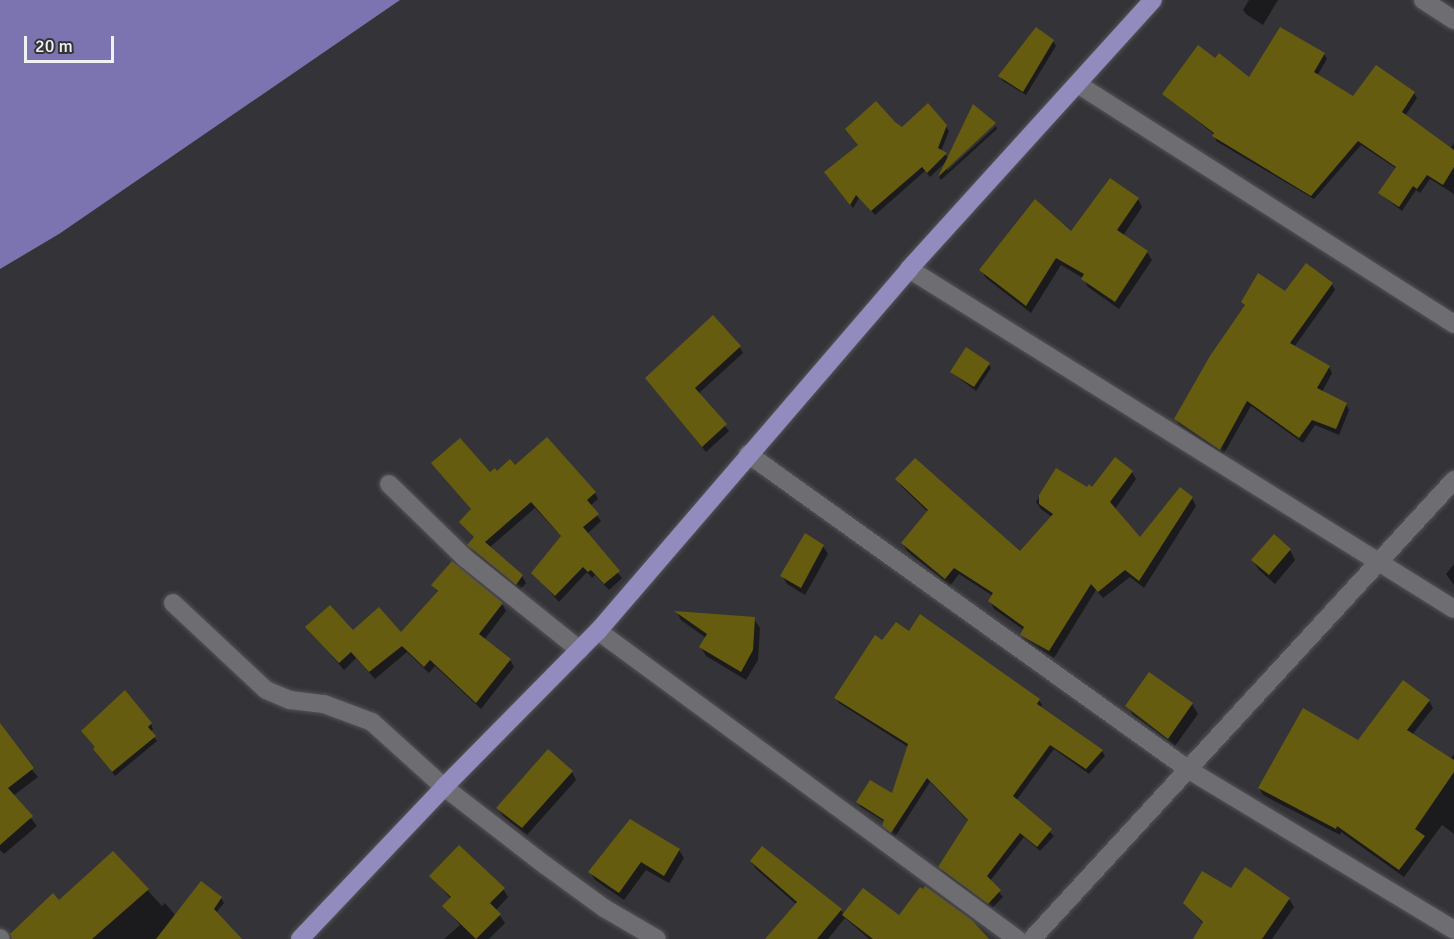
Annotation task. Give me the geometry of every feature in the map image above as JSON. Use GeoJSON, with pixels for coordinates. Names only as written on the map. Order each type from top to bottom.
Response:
{"type":"FeatureCollection","features":[{"type":"Feature","properties":{"kind":"main road"},"geometry":{"type":"LineString","coordinates":[[300,939],[444,787],[598,631],[909,268],[1079,85],[1153,0]]}},
{"type":"Feature","properties":{"kind":"street"},"geometry":{"type":"LineString","coordinates":[[1423,0],[1454,20]]}},
{"type":"Feature","properties":{"kind":"street"},"geometry":{"type":"LineString","coordinates":[[1079,85],[1454,324]]}},
{"type":"Feature","properties":{"kind":"street"},"geometry":{"type":"LineString","coordinates":[[909,268],[1454,609]]}},
{"type":"Feature","properties":{"kind":"street"},"geometry":{"type":"LineString","coordinates":[[748,454],[1189,770],[1454,930]]}},
{"type":"Feature","properties":{"kind":"street"},"geometry":{"type":"LineString","coordinates":[[1032,939],[1454,480]]}},
{"type":"Feature","properties":{"kind":"street"},"geometry":{"type":"LineString","coordinates":[[388,484],[465,558],[580,650]]}},
{"type":"Feature","properties":{"kind":"street"},"geometry":{"type":"LineString","coordinates":[[173,603],[266,690],[290,700],[324,704],[372,722],[444,787],[595,902],[657,939]]}},
{"type":"Feature","properties":{"kind":"street"},"geometry":{"type":"LineString","coordinates":[[598,631],[1017,939]]}},
{"type":"Feature","properties":{"kind":"shaded area"},"geometry":{"type":"Polygon","coordinates":[[[0,0],[400,0],[59,234],[0,269],[0,0]]]}},
{"type":"Feature","properties":{"kind":"building"},"geometry":{"type":"Polygon","coordinates":[[[1036,27],[1054,40],[1023,92],[998,76],[1036,27]]]}},
{"type":"Feature","properties":{"kind":"building"},"geometry":{"type":"Polygon","coordinates":[[[1280,27],[1325,53],[1314,72],[1353,96],[1376,65],[1415,92],[1402,112],[1454,150],[1454,167],[1443,185],[1427,175],[1417,189],[1413,186],[1399,207],[1378,193],[1396,167],[1358,141],[1311,196],[1212,136],[1214,133],[1162,94],[1198,45],[1215,58],[1219,53],[1249,77],[1280,27]]]}},
{"type":"Feature","properties":{"kind":"building"},"geometry":{"type":"Polygon","coordinates":[[[876,101],[902,127],[928,103],[947,125],[938,148],[947,153],[927,173],[922,167],[871,211],[856,195],[850,205],[824,172],[858,145],[845,129],[876,101]]]}},
{"type":"Feature","properties":{"kind":"building"},"geometry":{"type":"Polygon","coordinates":[[[973,104],[996,123],[938,177],[973,104]]]}},
{"type":"Feature","properties":{"kind":"building"},"geometry":{"type":"Polygon","coordinates":[[[1110,178],[1139,198],[1117,230],[1148,251],[1115,302],[1081,279],[1084,274],[1056,258],[1026,306],[979,270],[1035,199],[1071,231],[1110,178]]]}},
{"type":"Feature","properties":{"kind":"building"},"geometry":{"type":"Polygon","coordinates":[[[1306,263],[1333,283],[1290,343],[1330,366],[1317,388],[1347,403],[1336,429],[1312,420],[1299,438],[1247,401],[1220,450],[1174,419],[1210,356],[1245,305],[1241,302],[1258,273],[1285,291],[1306,263]]]}},
{"type":"Feature","properties":{"kind":"building"},"geometry":{"type":"Polygon","coordinates":[[[713,315],[741,346],[695,388],[727,424],[702,447],[645,378],[713,315]]]}},
{"type":"Feature","properties":{"kind":"building"},"geometry":{"type":"Polygon","coordinates":[[[966,347],[990,363],[974,387],[950,372],[966,347]]]}},
{"type":"Feature","properties":{"kind":"building"},"geometry":{"type":"Polygon","coordinates":[[[547,437],[596,492],[587,500],[599,514],[583,527],[620,571],[604,584],[591,570],[588,572],[583,567],[555,596],[531,573],[561,536],[531,502],[485,542],[523,575],[516,585],[467,545],[474,537],[459,522],[471,509],[431,463],[460,438],[490,472],[495,468],[497,471],[510,459],[515,465],[547,437]]]}},
{"type":"Feature","properties":{"kind":"building"},"geometry":{"type":"Polygon","coordinates":[[[1115,457],[1133,471],[1110,502],[1140,537],[1180,487],[1193,497],[1139,581],[1125,570],[1098,592],[1091,584],[1049,651],[1020,635],[1024,627],[988,601],[993,593],[954,568],[945,579],[901,543],[928,510],[895,479],[915,458],[1020,551],[1053,514],[1039,504],[1039,495],[1056,468],[1087,487],[1089,484],[1092,487],[1115,457]]]}},
{"type":"Feature","properties":{"kind":"building"},"geometry":{"type":"Polygon","coordinates":[[[805,533],[824,545],[801,588],[780,576],[805,533]]]}},
{"type":"Feature","properties":{"kind":"building"},"geometry":{"type":"Polygon","coordinates":[[[1274,534],[1291,549],[1269,575],[1251,560],[1274,534]]]}},
{"type":"Feature","properties":{"kind":"building"},"geometry":{"type":"Polygon","coordinates":[[[452,561],[503,603],[479,634],[511,659],[476,703],[430,660],[424,667],[402,646],[369,672],[351,652],[339,663],[305,627],[330,605],[353,630],[379,607],[401,632],[438,591],[431,585],[452,561]]]}},
{"type":"Feature","properties":{"kind":"building"},"geometry":{"type":"Polygon","coordinates":[[[674,611],[755,617],[753,650],[741,672],[699,647],[707,634],[674,611]]]}},
{"type":"Feature","properties":{"kind":"building"},"geometry":{"type":"Polygon","coordinates":[[[920,614],[1040,699],[1037,704],[1103,750],[1086,769],[1050,745],[1013,796],[1052,829],[1037,847],[1020,833],[987,876],[1001,890],[988,904],[938,867],[968,820],[927,778],[891,833],[882,826],[884,820],[856,802],[870,780],[892,793],[908,744],[834,698],[875,635],[882,640],[896,622],[909,631],[920,614]]]}},
{"type":"Feature","properties":{"kind":"building"},"geometry":{"type":"Polygon","coordinates":[[[1149,672],[1193,703],[1168,739],[1125,706],[1149,672]]]}},
{"type":"Feature","properties":{"kind":"building"},"geometry":{"type":"Polygon","coordinates":[[[1403,680],[1430,700],[1407,730],[1454,760],[1454,772],[1415,829],[1425,836],[1399,870],[1337,826],[1336,829],[1258,788],[1303,708],[1358,740],[1403,680]]]}},
{"type":"Feature","properties":{"kind":"building"},"geometry":{"type":"Polygon","coordinates":[[[125,690],[152,723],[148,727],[156,736],[112,772],[81,731],[125,690]]]}},
{"type":"Feature","properties":{"kind":"building"},"geometry":{"type":"Polygon","coordinates":[[[0,723],[34,768],[8,788],[33,816],[0,845],[0,723]]]}},
{"type":"Feature","properties":{"kind":"building"},"geometry":{"type":"Polygon","coordinates":[[[548,749],[573,771],[522,828],[496,808],[548,749]]]}},
{"type":"Feature","properties":{"kind":"building"},"geometry":{"type":"Polygon","coordinates":[[[630,819],[680,849],[664,876],[641,862],[619,893],[588,872],[630,819]]]}},
{"type":"Feature","properties":{"kind":"building"},"geometry":{"type":"Polygon","coordinates":[[[459,845],[505,888],[490,903],[501,914],[476,939],[442,906],[451,897],[429,876],[459,845]]]}},
{"type":"Feature","properties":{"kind":"building"},"geometry":{"type":"Polygon","coordinates":[[[762,846],[842,909],[817,939],[765,939],[797,902],[750,861],[762,846]]]}},
{"type":"Feature","properties":{"kind":"building"},"geometry":{"type":"Polygon","coordinates":[[[113,851],[149,889],[92,939],[12,939],[10,934],[53,893],[59,900],[113,851]]]}},
{"type":"Feature","properties":{"kind":"building"},"geometry":{"type":"Polygon","coordinates":[[[1245,867],[1290,898],[1262,939],[1193,939],[1203,922],[1183,903],[1202,871],[1231,888],[1245,867]]]}},
{"type":"Feature","properties":{"kind":"building"},"geometry":{"type":"Polygon","coordinates":[[[201,881],[222,897],[214,909],[242,939],[156,939],[201,881]]]}},
{"type":"Feature","properties":{"kind":"building"},"geometry":{"type":"Polygon","coordinates":[[[925,886],[972,920],[989,939],[873,939],[842,915],[863,888],[899,915],[920,887],[923,889],[925,886]]]}}]}
